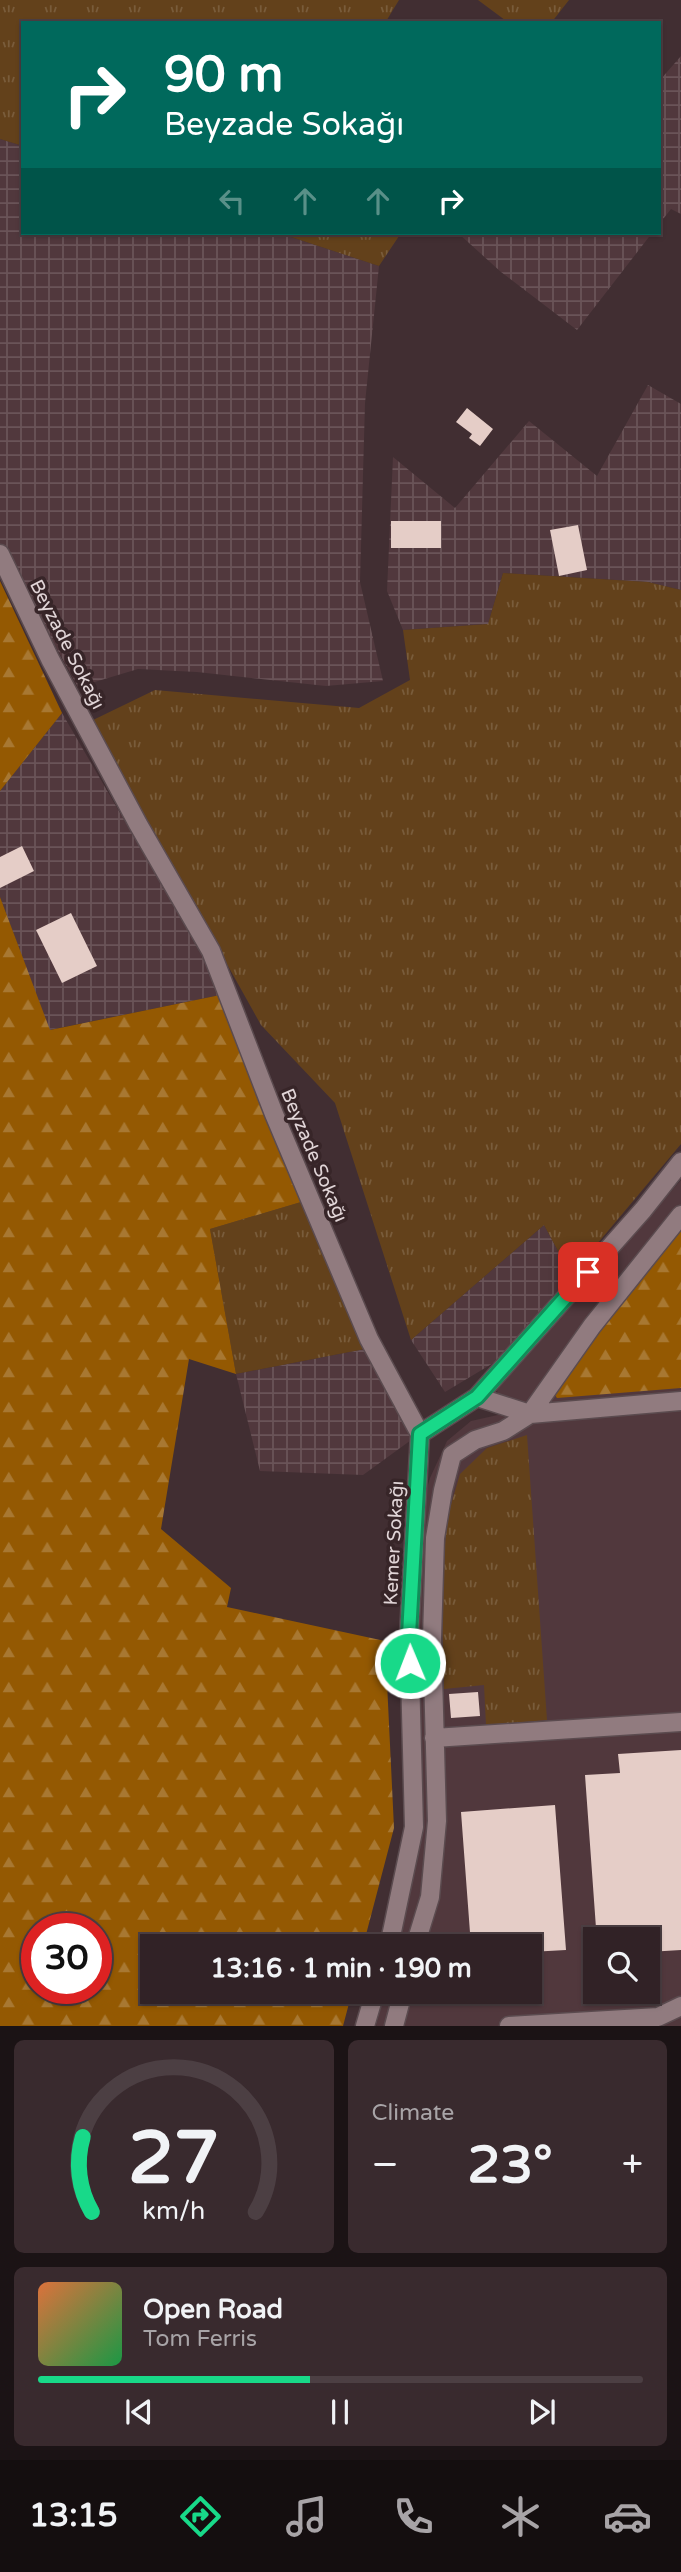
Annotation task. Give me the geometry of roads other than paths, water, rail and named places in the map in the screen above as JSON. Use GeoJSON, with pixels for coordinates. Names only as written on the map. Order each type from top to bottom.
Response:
{"type":"FeatureCollection","features":[{"type":"Feature","properties":{"kind":"street","name":"Beyzade Sokağı"},"geometry":{"type":"LineString","coordinates":[[0,554],[50,659],[138,824],[211,951],[274,1114],[369,1339],[420,1434]]}},
{"type":"Feature","properties":{"kind":"street"},"geometry":{"type":"LineString","coordinates":[[420,1434],[477,1397],[643,1210],[681,1162]]}},
{"type":"Feature","properties":{"kind":"street"},"geometry":{"type":"LineString","coordinates":[[419,1934],[430,1897],[437,1821],[432,1638],[435,1538],[452,1455],[475,1440],[503,1431],[530,1414],[592,1326],[681,1215]]}},
{"type":"Feature","properties":{"kind":"street"},"geometry":{"type":"LineString","coordinates":[[477,1397],[530,1414],[681,1401]]}},
{"type":"Feature","properties":{"kind":"street","name":"Kemer Sokağı"},"geometry":{"type":"LineString","coordinates":[[392,1934],[414,1827],[409,1635],[420,1434]]}},
{"type":"Feature","properties":{"kind":"street"},"geometry":{"type":"LineString","coordinates":[[434,1738],[681,1721]]}},
{"type":"Feature","properties":{"kind":"street"},"geometry":{"type":"LineString","coordinates":[[365,2026],[371,2004]]}},
{"type":"Feature","properties":{"kind":"street"},"geometry":{"type":"LineString","coordinates":[[394,2026],[400,2004]]}},
{"type":"Feature","properties":{"kind":"street"},"geometry":{"type":"LineString","coordinates":[[509,2026],[658,2017],[681,2006]]}}]}
